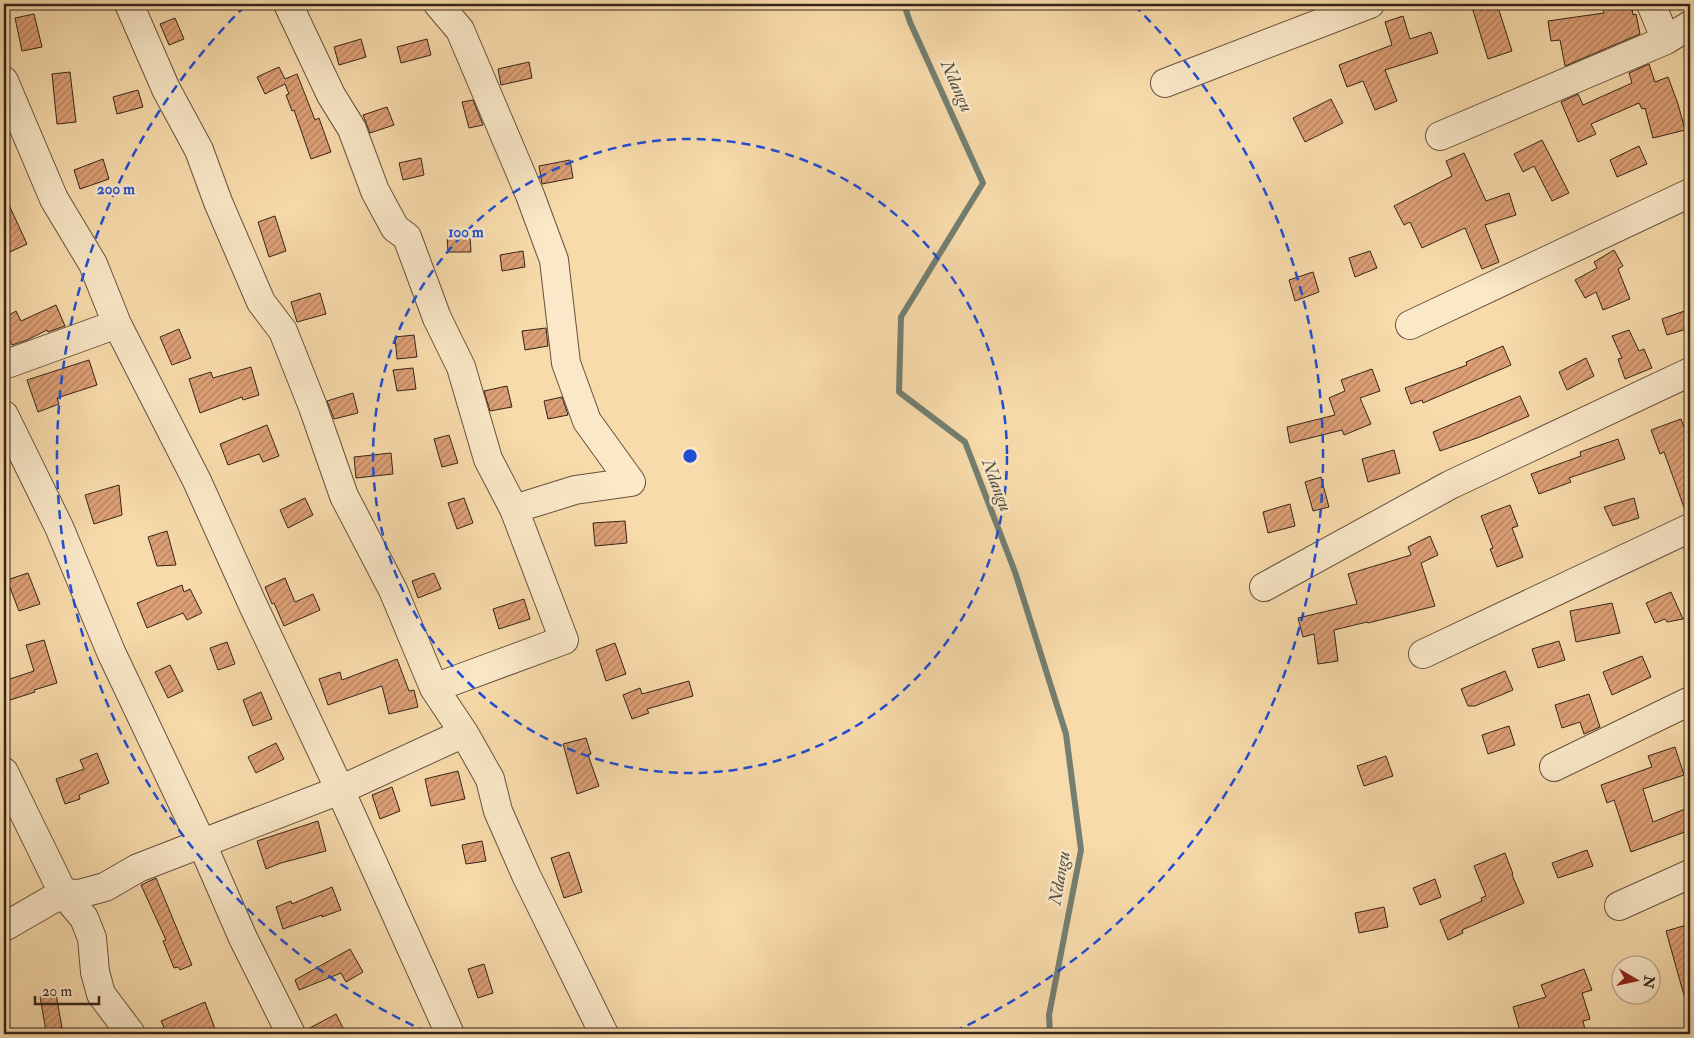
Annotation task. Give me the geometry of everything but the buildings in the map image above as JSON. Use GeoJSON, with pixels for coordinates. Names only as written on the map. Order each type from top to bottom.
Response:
{"type":"FeatureCollection","features":[{"type":"Feature","properties":{"kind":"street"},"geometry":{"type":"LineString","coordinates":[[129,4],[166,89],[199,150],[218,202],[261,302],[283,331],[313,407],[344,496],[393,590],[434,688],[464,733],[490,780],[498,811],[526,875],[604,1034]]}},
{"type":"Feature","properties":{"kind":"street"},"geometry":{"type":"LineString","coordinates":[[288,4],[331,95],[352,129],[375,191],[395,228],[408,237],[437,318],[461,367],[488,459],[514,509],[564,640],[434,688]]}},
{"type":"Feature","properties":{"kind":"street"},"geometry":{"type":"LineString","coordinates":[[438,4],[460,30],[526,186],[554,260],[566,363],[586,421],[631,482],[575,490],[514,509]]}},
{"type":"Feature","properties":{"kind":"street"},"geometry":{"type":"LineString","coordinates":[[1165,83],[1370,4]]}},
{"type":"Feature","properties":{"kind":"street"},"geometry":{"type":"LineString","coordinates":[[1651,4],[1666,40]]}},
{"type":"Feature","properties":{"kind":"street"},"geometry":{"type":"LineString","coordinates":[[1440,136],[1666,40],[1690,25]]}},
{"type":"Feature","properties":{"kind":"street"},"geometry":{"type":"LineString","coordinates":[[4,81],[54,199],[93,264],[117,324],[197,481],[450,1034]]}},
{"type":"Feature","properties":{"kind":"street"},"geometry":{"type":"LineString","coordinates":[[1410,325],[1690,193]]}},
{"type":"Feature","properties":{"kind":"street"},"geometry":{"type":"LineString","coordinates":[[4,365],[117,324]]}},
{"type":"Feature","properties":{"kind":"street"},"geometry":{"type":"LineString","coordinates":[[1264,587],[1450,485],[1690,372]]}},
{"type":"Feature","properties":{"kind":"street"},"geometry":{"type":"LineString","coordinates":[[4,415],[59,527],[111,652],[202,844],[242,938],[291,1034]]}},
{"type":"Feature","properties":{"kind":"street"},"geometry":{"type":"LineString","coordinates":[[1424,654],[1690,528]]}},
{"type":"Feature","properties":{"kind":"street"},"geometry":{"type":"LineString","coordinates":[[1554,767],[1690,701]]}},
{"type":"Feature","properties":{"kind":"street"},"geometry":{"type":"LineString","coordinates":[[4,926],[63,893],[79,894],[105,887],[138,868],[340,790],[464,733]]}},
{"type":"Feature","properties":{"kind":"street"},"geometry":{"type":"LineString","coordinates":[[4,772],[63,893],[84,918],[92,938],[95,972],[101,994],[131,1034]]}},
{"type":"Feature","properties":{"kind":"street"},"geometry":{"type":"LineString","coordinates":[[1619,906],[1690,874]]}},
{"type":"Feature","properties":{"kind":"waterway","name":"Ndangu"},"geometry":{"type":"LineString","coordinates":[[904,4],[910,22],[983,183],[901,317],[899,392],[965,442],[1015,572],[1066,734],[1081,850],[1049,1015],[1050,1034]]}}]}
